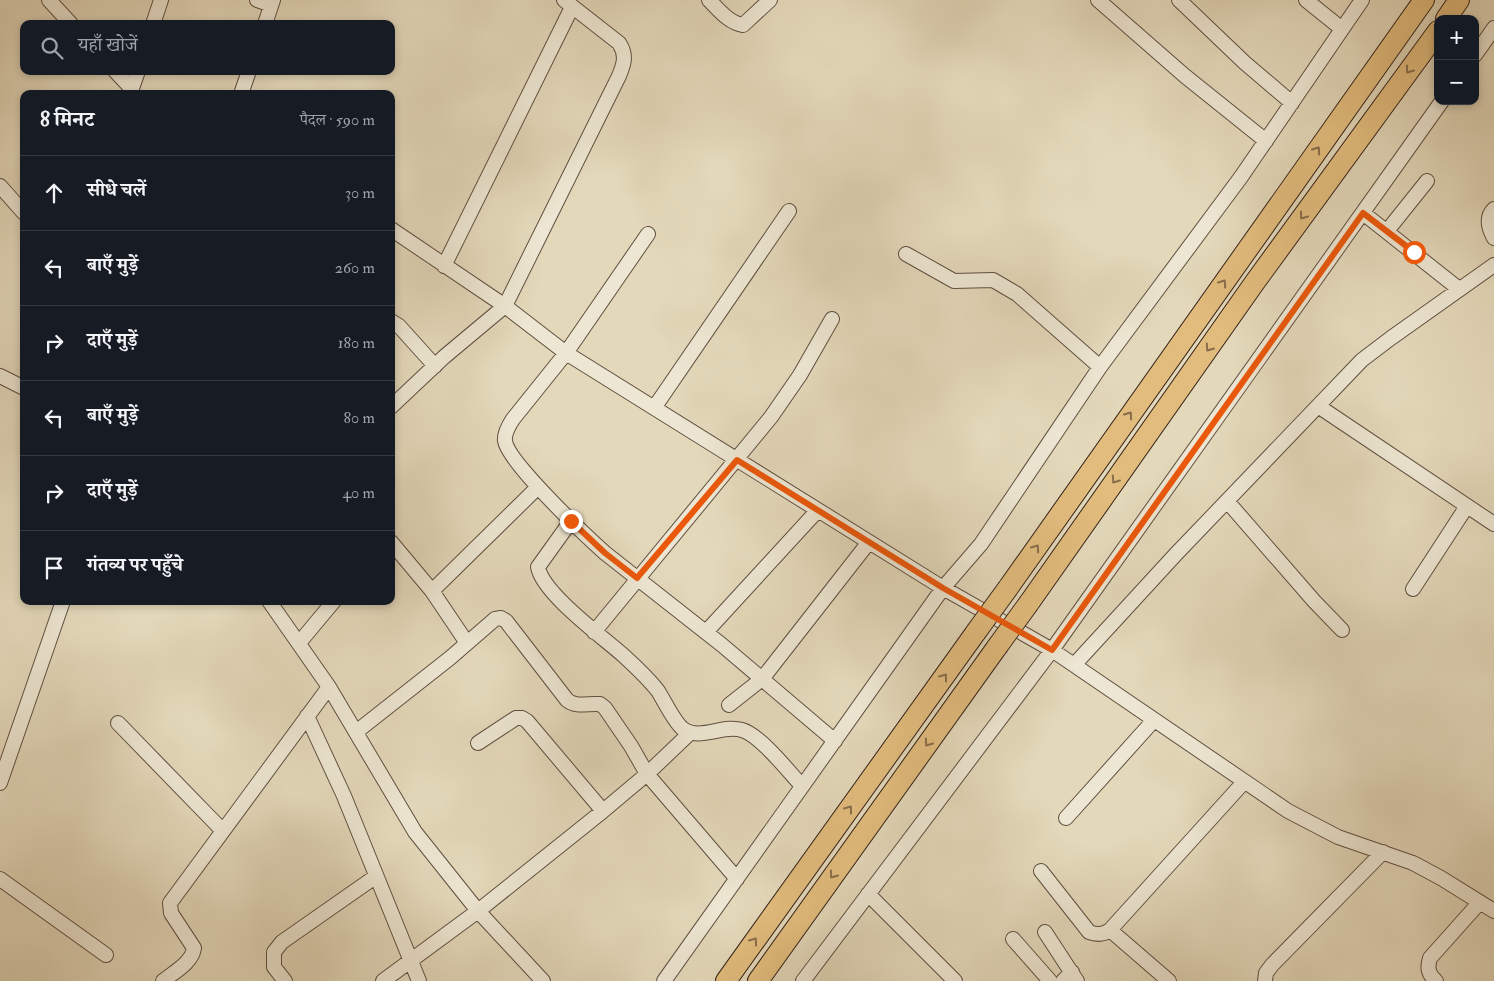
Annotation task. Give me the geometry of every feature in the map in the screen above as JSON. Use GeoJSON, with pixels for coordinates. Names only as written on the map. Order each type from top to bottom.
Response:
{"type":"FeatureCollection","features":[{"type":"Feature","properties":{"kind":"highway"},"geometry":{"type":"LineString","coordinates":[[726,981],[1008,588],[1424,0]]}},
{"type":"Feature","properties":{"kind":"highway"},"geometry":{"type":"LineString","coordinates":[[1449,15],[1459,0]]}},
{"type":"Feature","properties":{"kind":"highway"},"geometry":{"type":"LineString","coordinates":[[758,981],[1255,282],[1434,36]]}},
{"type":"Feature","properties":{"kind":"street"},"geometry":{"type":"LineString","coordinates":[[49,0],[67,20]]}},
{"type":"Feature","properties":{"kind":"street"},"geometry":{"type":"LineString","coordinates":[[154,20],[161,0]]}},
{"type":"Feature","properties":{"kind":"street"},"geometry":{"type":"LineString","coordinates":[[256,0],[272,3],[266,20]]}},
{"type":"Feature","properties":{"kind":"street"},"geometry":{"type":"LineString","coordinates":[[709,0],[728,19],[736,24],[743,25],[770,0]]}},
{"type":"Feature","properties":{"kind":"street"},"geometry":{"type":"LineString","coordinates":[[1098,0],[1192,82],[1266,141]]}},
{"type":"Feature","properties":{"kind":"street"},"geometry":{"type":"LineString","coordinates":[[1179,0],[1245,63],[1292,103]]}},
{"type":"Feature","properties":{"kind":"street"},"geometry":{"type":"LineString","coordinates":[[1306,0],[1342,29]]}},
{"type":"Feature","properties":{"kind":"street"},"geometry":{"type":"LineString","coordinates":[[664,981],[943,588],[981,544],[1100,367],[1266,141],[1362,0]]}},
{"type":"Feature","properties":{"kind":"street"},"geometry":{"type":"LineString","coordinates":[[395,403],[505,306],[596,126],[624,64],[623,49],[619,43],[568,4],[444,266]]}},
{"type":"Feature","properties":{"kind":"street"},"geometry":{"type":"LineString","coordinates":[[1479,49],[1494,28]]}},
{"type":"Feature","properties":{"kind":"street"},"geometry":{"type":"LineString","coordinates":[[119,75],[130,90]]}},
{"type":"Feature","properties":{"kind":"street"},"geometry":{"type":"LineString","coordinates":[[131,90],[137,75]]}},
{"type":"Feature","properties":{"kind":"street"},"geometry":{"type":"LineString","coordinates":[[242,90],[248,75]]}},
{"type":"Feature","properties":{"kind":"street"},"geometry":{"type":"LineString","coordinates":[[803,981],[1052,650],[1439,105]]}},
{"type":"Feature","properties":{"kind":"street"},"geometry":{"type":"LineString","coordinates":[[1387,231],[1427,181]]}},
{"type":"Feature","properties":{"kind":"street"},"geometry":{"type":"LineString","coordinates":[[0,186],[20,208]]}},
{"type":"Feature","properties":{"kind":"street"},"geometry":{"type":"LineString","coordinates":[[1494,209],[1490,213],[1488,223],[1494,238]]}},
{"type":"Feature","properties":{"kind":"street"},"geometry":{"type":"LineString","coordinates":[[654,408],[789,211]]}},
{"type":"Feature","properties":{"kind":"street"},"geometry":{"type":"LineString","coordinates":[[1363,213],[1459,289]]}},
{"type":"Feature","properties":{"kind":"street"},"geometry":{"type":"LineString","coordinates":[[395,232],[505,306],[566,353],[943,588],[1052,650],[1288,811],[1338,837],[1413,863],[1494,911]]}},
{"type":"Feature","properties":{"kind":"street"},"geometry":{"type":"LineString","coordinates":[[648,234],[566,353],[507,429],[505,441],[511,454],[538,488],[605,553],[706,632],[834,741]]}},
{"type":"Feature","properties":{"kind":"street"},"geometry":{"type":"LineString","coordinates":[[906,254],[954,281],[993,280],[1004,285],[1017,294],[1100,367]]}},
{"type":"Feature","properties":{"kind":"street"},"geometry":{"type":"LineString","coordinates":[[1074,665],[1176,554],[1362,360],[1494,265]]}},
{"type":"Feature","properties":{"kind":"street"},"geometry":{"type":"LineString","coordinates":[[594,632],[737,460],[784,399],[832,320]]}},
{"type":"Feature","properties":{"kind":"street"},"geometry":{"type":"LineString","coordinates":[[395,324],[435,366]]}},
{"type":"Feature","properties":{"kind":"street"},"geometry":{"type":"LineString","coordinates":[[0,378],[20,386]]}},
{"type":"Feature","properties":{"kind":"street"},"geometry":{"type":"LineString","coordinates":[[1318,406],[1494,524]]}},
{"type":"Feature","properties":{"kind":"street"},"geometry":{"type":"LineString","coordinates":[[432,591],[538,488]]}},
{"type":"Feature","properties":{"kind":"street"},"geometry":{"type":"LineString","coordinates":[[1227,502],[1342,630]]}},
{"type":"Feature","properties":{"kind":"street"},"geometry":{"type":"LineString","coordinates":[[1413,589],[1467,506]]}},
{"type":"Feature","properties":{"kind":"street"},"geometry":{"type":"LineString","coordinates":[[706,632],[818,510]]}},
{"type":"Feature","properties":{"kind":"street"},"geometry":{"type":"LineString","coordinates":[[571,521],[538,567],[539,574],[571,611],[648,679],[681,728],[690,733],[733,728],[744,730],[756,736],[802,786]]}},
{"type":"Feature","properties":{"kind":"street"},"geometry":{"type":"LineString","coordinates":[[729,705],[762,679],[869,542]]}},
{"type":"Feature","properties":{"kind":"street"},"geometry":{"type":"LineString","coordinates":[[395,547],[432,591],[467,643]]}},
{"type":"Feature","properties":{"kind":"street"},"geometry":{"type":"LineString","coordinates":[[0,783],[62,605]]}},
{"type":"Feature","properties":{"kind":"street"},"geometry":{"type":"LineString","coordinates":[[272,605],[329,687],[415,832],[478,911],[543,981]]}},
{"type":"Feature","properties":{"kind":"street"},"geometry":{"type":"LineString","coordinates":[[299,642],[331,605]]}},
{"type":"Feature","properties":{"kind":"street"},"geometry":{"type":"LineString","coordinates":[[356,732],[467,643],[495,618],[501,618],[506,621],[566,700],[578,705],[600,704],[605,708],[631,746],[647,774],[737,879]]}},
{"type":"Feature","properties":{"kind":"street"},"geometry":{"type":"LineString","coordinates":[[163,981],[193,955],[194,948],[172,913],[170,903],[329,687]]}},
{"type":"Feature","properties":{"kind":"street"},"geometry":{"type":"LineString","coordinates":[[308,716],[344,796],[419,981]]}},
{"type":"Feature","properties":{"kind":"street"},"geometry":{"type":"LineString","coordinates":[[478,743],[516,718],[522,718],[527,721],[603,811]]}},
{"type":"Feature","properties":{"kind":"street"},"geometry":{"type":"LineString","coordinates":[[1066,818],[1154,720]]}},
{"type":"Feature","properties":{"kind":"street"},"geometry":{"type":"LineString","coordinates":[[118,723],[223,831]]}},
{"type":"Feature","properties":{"kind":"street"},"geometry":{"type":"LineString","coordinates":[[383,981],[478,911],[603,811],[647,774],[690,733]]}},
{"type":"Feature","properties":{"kind":"street"},"geometry":{"type":"LineString","coordinates":[[1041,871],[1089,932],[1104,934],[1110,930],[1244,782]]}},
{"type":"Feature","properties":{"kind":"street"},"geometry":{"type":"LineString","coordinates":[[1265,981],[1266,973],[1272,965],[1383,852]]}},
{"type":"Feature","properties":{"kind":"street"},"geometry":{"type":"LineString","coordinates":[[285,981],[274,967],[274,952],[282,942],[375,876]]}},
{"type":"Feature","properties":{"kind":"street"},"geometry":{"type":"LineString","coordinates":[[0,879],[106,955]]}},
{"type":"Feature","properties":{"kind":"street"},"geometry":{"type":"LineString","coordinates":[[868,894],[955,981]]}},
{"type":"Feature","properties":{"kind":"street"},"geometry":{"type":"LineString","coordinates":[[1436,981],[1430,976],[1428,966],[1430,958],[1480,902]]}},
{"type":"Feature","properties":{"kind":"street"},"geometry":{"type":"LineString","coordinates":[[1110,930],[1169,981]]}},
{"type":"Feature","properties":{"kind":"street"},"geometry":{"type":"LineString","coordinates":[[1045,932],[1071,978]]}},
{"type":"Feature","properties":{"kind":"street"},"geometry":{"type":"LineString","coordinates":[[1013,939],[1050,981]]}},
{"type":"Feature","properties":{"kind":"route"},"geometry":{"type":"LineString","coordinates":[[571,521],[605,553],[637,578],[737,460],[943,588],[1052,650],[1363,213],[1414,252]]}}]}
